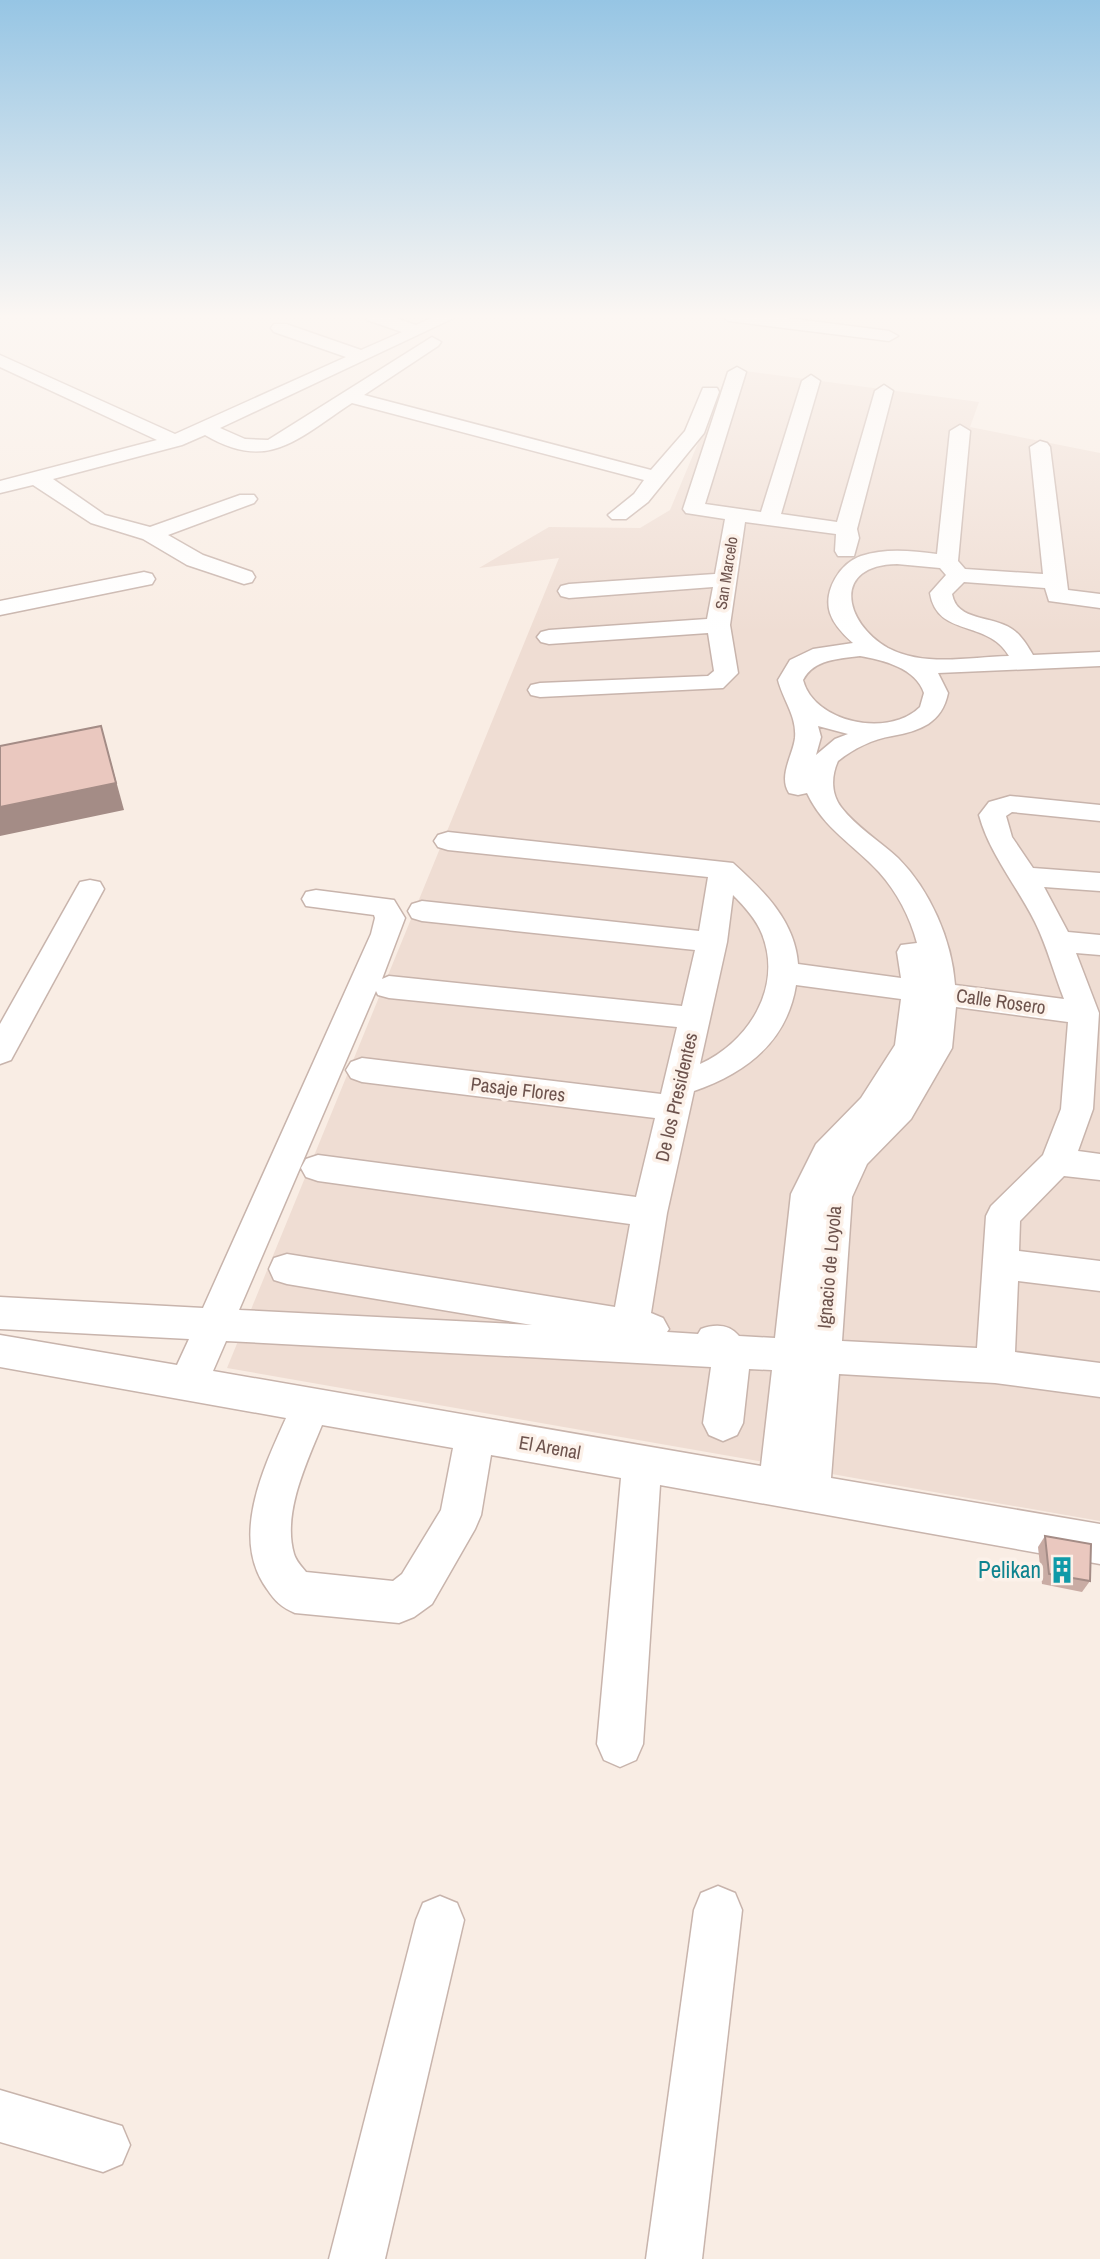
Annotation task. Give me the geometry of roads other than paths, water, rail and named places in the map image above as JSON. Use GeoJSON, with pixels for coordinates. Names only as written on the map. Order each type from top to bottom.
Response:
{"type":"FeatureCollection","features":[{"type":"Feature","properties":{"kind":"street"},"geometry":{"type":"LineString","coordinates":[[131,421],[175,442]]}},
{"type":"Feature","properties":{"kind":"street"},"geometry":{"type":"LineString","coordinates":[[0,487],[175,442],[218,421]]}},
{"type":"Feature","properties":{"kind":"street"},"geometry":{"type":"LineString","coordinates":[[206,427],[241,446],[263,448],[274,445],[311,421]]}},
{"type":"Feature","properties":{"kind":"street"},"geometry":{"type":"LineString","coordinates":[[450,421],[656,477]]}},
{"type":"Feature","properties":{"kind":"street"},"geometry":{"type":"LineString","coordinates":[[619,515],[640,498],[694,433],[699,421]]}},
{"type":"Feature","properties":{"kind":"street"},"geometry":{"type":"LineString","coordinates":[[721,421],[693,509],[846,529]]}},
{"type":"Feature","properties":{"kind":"street"},"geometry":{"type":"LineString","coordinates":[[769,518],[799,421]]}},
{"type":"Feature","properties":{"kind":"street"},"geometry":{"type":"LineString","coordinates":[[876,421],[846,529],[854,558],[840,589],[842,616],[851,629],[879,652]]}},
{"type":"Feature","properties":{"kind":"street"},"geometry":{"type":"LineString","coordinates":[[961,431],[953,568],[941,593],[944,610],[961,620],[1000,631],[1008,637],[1026,662]]}},
{"type":"Feature","properties":{"kind":"street"},"geometry":{"type":"LineString","coordinates":[[1041,447],[1057,596],[1100,601]]}},
{"type":"Feature","properties":{"kind":"street"},"geometry":{"type":"LineString","coordinates":[[47,475],[98,519],[151,534],[195,560],[244,577]]}},
{"type":"Feature","properties":{"kind":"street"},"geometry":{"type":"LineString","coordinates":[[151,534],[247,499]]}},
{"type":"Feature","properties":{"kind":"street","name":"San Marcelo"},"geometry":{"type":"LineString","coordinates":[[540,690],[714,683],[726,673],[718,625],[736,514]]}},
{"type":"Feature","properties":{"kind":"street"},"geometry":{"type":"LineString","coordinates":[[821,653],[829,635],[823,588],[835,557],[854,558],[878,565],[916,564],[923,560],[953,568],[1056,582]]}},
{"type":"Feature","properties":{"kind":"street"},"geometry":{"type":"LineString","coordinates":[[0,608],[144,579]]}},
{"type":"Feature","properties":{"kind":"street"},"geometry":{"type":"LineString","coordinates":[[569,592],[724,580]]}},
{"type":"Feature","properties":{"kind":"street"},"geometry":{"type":"LineString","coordinates":[[549,636],[718,625]]}},
{"type":"Feature","properties":{"kind":"street"},"geometry":{"type":"LineString","coordinates":[[850,649],[879,652],[917,667],[930,680],[936,693],[933,707],[922,719],[904,727],[881,731],[848,729],[817,719],[792,696],[790,683],[794,671],[805,661],[821,653],[850,649]]}},
{"type":"Feature","properties":{"kind":"street"},"geometry":{"type":"LineString","coordinates":[[917,667],[1100,659]]}},
{"type":"Feature","properties":{"kind":"street","name":"Ignacio de Loyola"},"geometry":{"type":"LineString","coordinates":[[802,708],[808,737],[797,783],[800,798],[822,826],[871,860]]}},
{"type":"Feature","properties":{"kind":"street","name":"Ignacio de Loyola"},"geometry":{"type":"LineString","coordinates":[[794,1490],[808,1194],[828,1153],[883,1112],[911,1046],[929,990],[892,900],[871,860],[829,811],[819,789],[822,767],[827,757],[844,744],[881,731]]}},
{"type":"Feature","properties":{"kind":"street"},"geometry":{"type":"LineString","coordinates":[[995,1366],[1003,1216],[1057,1162],[1077,1109],[1089,1062],[1084,1013],[1051,925],[1024,876],[998,837],[992,816],[998,808],[1010,804],[1100,813]]}},
{"type":"Feature","properties":{"kind":"street"},"geometry":{"type":"LineString","coordinates":[[448,841],[723,869],[748,890],[768,915],[782,947],[786,972],[779,1001],[766,1028],[744,1051],[677,1096]]}},
{"type":"Feature","properties":{"kind":"street","name":"De los Presidentes"},"geometry":{"type":"LineString","coordinates":[[630,1325],[650,1213],[712,942],[723,869]]}},
{"type":"Feature","properties":{"kind":"street"},"geometry":{"type":"LineString","coordinates":[[1024,876],[1100,881]]}},
{"type":"Feature","properties":{"kind":"street"},"geometry":{"type":"LineString","coordinates":[[0,1052],[90,889]]}},
{"type":"Feature","properties":{"kind":"street"},"geometry":{"type":"LineString","coordinates":[[188,1384],[386,934],[390,918],[384,907],[316,899]]}},
{"type":"Feature","properties":{"kind":"street"},"geometry":{"type":"LineString","coordinates":[[422,911],[712,942]]}},
{"type":"Feature","properties":{"kind":"street"},"geometry":{"type":"LineString","coordinates":[[1057,941],[1100,945]]}},
{"type":"Feature","properties":{"kind":"street","name":"Calle Rosero"},"geometry":{"type":"LineString","coordinates":[[786,972],[1084,1013]]}},
{"type":"Feature","properties":{"kind":"street"},"geometry":{"type":"LineString","coordinates":[[389,987],[695,1018]]}},
{"type":"Feature","properties":{"kind":"street","name":"Pasaje Flores"},"geometry":{"type":"LineString","coordinates":[[362,1070],[677,1096]]}},
{"type":"Feature","properties":{"kind":"street"},"geometry":{"type":"LineString","coordinates":[[1057,1162],[1100,1167]]}},
{"type":"Feature","properties":{"kind":"street"},"geometry":{"type":"LineString","coordinates":[[318,1168],[650,1213]]}},
{"type":"Feature","properties":{"kind":"street"},"geometry":{"type":"LineString","coordinates":[[1000,1264],[1100,1276]]}},
{"type":"Feature","properties":{"kind":"street"},"geometry":{"type":"LineString","coordinates":[[287,1269],[721,1342],[732,1355],[723,1423]]}},
{"type":"Feature","properties":{"kind":"street"},"geometry":{"type":"LineString","coordinates":[[0,1312],[995,1366],[1100,1380]]}},
{"type":"Feature","properties":{"kind":"street","name":"El Arenal"},"geometry":{"type":"LineString","coordinates":[[0,1351],[1100,1544]]}},
{"type":"Feature","properties":{"kind":"street"},"geometry":{"type":"LineString","coordinates":[[311,1406],[289,1454],[272,1524],[274,1562],[295,1592],[399,1602],[417,1589],[461,1515],[476,1434]]}},
{"type":"Feature","properties":{"kind":"street"},"geometry":{"type":"LineString","coordinates":[[620,1744],[642,1463]]}},
{"type":"Feature","properties":{"kind":"street"},"geometry":{"type":"LineString","coordinates":[[674,2259],[718,1910]]}},
{"type":"Feature","properties":{"kind":"street"},"geometry":{"type":"LineString","coordinates":[[357,2259],[440,1920]]}},
{"type":"Feature","properties":{"kind":"street"},"geometry":{"type":"LineString","coordinates":[[0,2116],[103,2145]]}},
{"type":"Feature","properties":{"kind":"place","name":"Pelikan"},"geometry":{"type":"Point","coordinates":[1062,1570]}}]}
